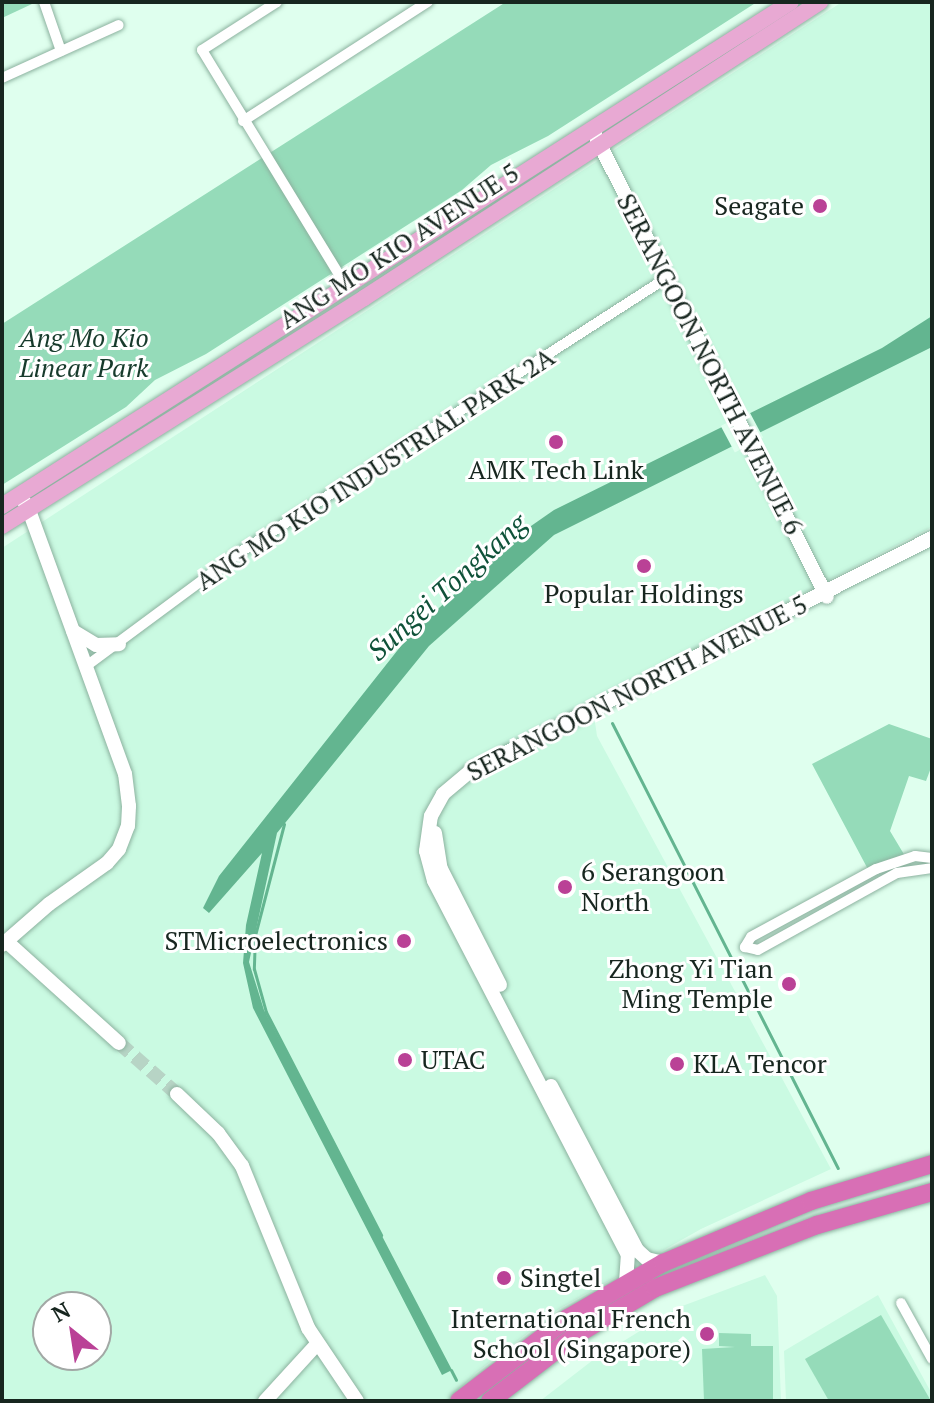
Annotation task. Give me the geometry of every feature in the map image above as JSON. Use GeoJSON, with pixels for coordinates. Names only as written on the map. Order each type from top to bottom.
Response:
{"type":"FeatureCollection","features":[{"type":"Feature","properties":{"kind":"highway"},"geometry":{"type":"LineString","coordinates":[[459,1401],[568,1318],[663,1263],[811,1201],[932,1164]]}},
{"type":"Feature","properties":{"kind":"highway"},"geometry":{"type":"LineString","coordinates":[[490,1401],[576,1335],[655,1288],[817,1225],[932,1192]]}},
{"type":"Feature","properties":{"kind":"main road","name":"ANG MO KIO AVENUE 5"},"geometry":{"type":"LineString","coordinates":[[2,506],[24,502],[295,341],[593,141],[791,2]]}},
{"type":"Feature","properties":{"kind":"main road","name":"ANG MO KIO AVENUE 5"},"geometry":{"type":"LineString","coordinates":[[2,526],[24,502],[346,286],[593,141],[820,2]]}},
{"type":"Feature","properties":{"kind":"main road"},"geometry":{"type":"LineString","coordinates":[[275,332],[295,341]]}},
{"type":"Feature","properties":{"kind":"street"},"geometry":{"type":"LineString","coordinates":[[44,2],[61,51]]}},
{"type":"Feature","properties":{"kind":"street"},"geometry":{"type":"LineString","coordinates":[[277,2],[202,50],[346,286]]}},
{"type":"Feature","properties":{"kind":"street"},"geometry":{"type":"LineString","coordinates":[[243,121],[428,2]]}},
{"type":"Feature","properties":{"kind":"street"},"geometry":{"type":"LineString","coordinates":[[2,78],[119,25]]}},
{"type":"Feature","properties":{"kind":"street","name":"SERANGOON NORTH AVENUE 6"},"geometry":{"type":"LineString","coordinates":[[593,141],[822,596]]}},
{"type":"Feature","properties":{"kind":"street","name":"ANG MO KIO INDUSTRIAL PARK 2A"},"geometry":{"type":"LineString","coordinates":[[85,667],[239,553],[665,279]]}},
{"type":"Feature","properties":{"kind":"street"},"geometry":{"type":"LineString","coordinates":[[24,502],[125,774],[128,826],[119,849],[107,863],[49,904],[4,943],[119,1043]]}},
{"type":"Feature","properties":{"kind":"street","name":"SERANGOON NORTH AVENUE 5"},"geometry":{"type":"LineString","coordinates":[[663,1263],[642,1256],[637,1250],[603,1187],[441,869],[435,832],[449,800],[472,779],[932,538]]}},
{"type":"Feature","properties":{"kind":"street","name":"SERANGOON NORTH AVENUE 5"},"geometry":{"type":"LineString","coordinates":[[626,1282],[628,1255],[434,881],[426,851],[431,816],[443,794],[470,771],[932,544]]}},
{"type":"Feature","properties":{"kind":"street"},"geometry":{"type":"LineString","coordinates":[[73,631],[96,645],[119,644]]}},
{"type":"Feature","properties":{"kind":"street"},"geometry":{"type":"LineString","coordinates":[[932,858],[915,856],[876,869],[751,937],[745,947],[758,950],[897,873],[932,868]]}},
{"type":"Feature","properties":{"kind":"street"},"geometry":{"type":"LineString","coordinates":[[766,929],[773,942]]}},
{"type":"Feature","properties":{"kind":"street"},"geometry":{"type":"LineString","coordinates":[[177,1094],[218,1133],[242,1166],[317,1344],[357,1401]]}},
{"type":"Feature","properties":{"kind":"street"},"geometry":{"type":"LineString","coordinates":[[901,1303],[932,1359]]}},
{"type":"Feature","properties":{"kind":"street"},"geometry":{"type":"LineString","coordinates":[[265,1401],[317,1344]]}},
{"type":"Feature","properties":{"kind":"shaded area"},"geometry":{"type":"Polygon","coordinates":[[[842,2],[932,2],[932,527],[592,702],[597,736],[831,1169],[701,1229],[559,1309],[477,1372],[447,1401],[2,1401],[2,548],[842,2]]]}},
{"type":"Feature","properties":{"kind":"shaded area"},"geometry":{"type":"Polygon","coordinates":[[[932,316],[932,347],[554,535],[429,646],[277,833],[249,962],[264,1010],[452,1370],[442,1375],[253,1008],[243,963],[246,925],[262,853],[209,913],[203,908],[219,876],[412,632],[531,526],[554,510],[882,348],[932,316]]]}},
{"type":"Feature","properties":{"kind":"shaded area","name":"International French School (Singapore)"},"geometry":{"type":"Polygon","coordinates":[[[765,1275],[777,1296],[781,1401],[540,1401],[593,1360],[677,1308],[765,1275]]]}},
{"type":"Feature","properties":{"kind":"shaded area"},"geometry":{"type":"Polygon","coordinates":[[[878,1295],[932,1394],[932,1401],[786,1401],[784,1351],[878,1295]]]}},
{"type":"Feature","properties":{"kind":"green space"},"geometry":{"type":"Polygon","coordinates":[[[2,2],[31,2],[32,4],[2,18],[2,2]]]}},
{"type":"Feature","properties":{"kind":"green space","name":"Ang Mo Kio Linear Park"},"geometry":{"type":"Polygon","coordinates":[[[506,2],[757,2],[548,136],[491,165],[462,190],[206,354],[155,380],[126,407],[2,485],[2,324],[506,2]]]}},
{"type":"Feature","properties":{"kind":"green space"},"geometry":{"type":"Polygon","coordinates":[[[889,724],[932,739],[932,765],[926,781],[909,776],[890,831],[908,861],[871,875],[812,764],[889,724]]]}},
{"type":"Feature","properties":{"kind":"green space"},"geometry":{"type":"Polygon","coordinates":[[[881,1315],[931,1401],[829,1401],[805,1359],[881,1315]]]}},
{"type":"Feature","properties":{"kind":"green space"},"geometry":{"type":"Polygon","coordinates":[[[719,1333],[751,1334],[751,1346],[773,1346],[773,1401],[704,1401],[702,1349],[735,1347],[719,1346],[719,1333]]]}},
{"type":"Feature","properties":{"kind":"pier"},"geometry":{"type":"Polygon","coordinates":[[[749,411],[763,437],[735,453],[721,426],[749,411]]]}},
{"type":"Feature","properties":{"kind":"waterway"},"geometry":{"type":"LineString","coordinates":[[612,723],[838,1168]]}},
{"type":"Feature","properties":{"kind":"waterway"},"geometry":{"type":"LineString","coordinates":[[284,824],[255,935],[254,969],[266,1012],[381,1235]]}},
{"type":"Feature","properties":{"kind":"waterway"},"geometry":{"type":"LineString","coordinates":[[451,1370],[456,1380]]}},
{"type":"Feature","properties":{"kind":"tunnel"},"geometry":{"type":"LineString","coordinates":[[119,1043],[177,1094]]}},
{"type":"Feature","properties":{"kind":"place","name":"Seagate"},"geometry":{"type":"Point","coordinates":[820,206]}},
{"type":"Feature","properties":{"kind":"place","name":"AMK Tech Link"},"geometry":{"type":"Point","coordinates":[556,442]}},
{"type":"Feature","properties":{"kind":"place","name":"Popular Holdings"},"geometry":{"type":"Point","coordinates":[644,566]}},
{"type":"Feature","properties":{"kind":"place","name":"6 Serangoon North"},"geometry":{"type":"Point","coordinates":[565,887]}},
{"type":"Feature","properties":{"kind":"place","name":"STMicroelectronics"},"geometry":{"type":"Point","coordinates":[404,941]}},
{"type":"Feature","properties":{"kind":"place","name":"Zhong Yi Tian Ming Temple"},"geometry":{"type":"Point","coordinates":[789,984]}},
{"type":"Feature","properties":{"kind":"place","name":"UTAC"},"geometry":{"type":"Point","coordinates":[405,1060]}},
{"type":"Feature","properties":{"kind":"place","name":"KLA Tencor"},"geometry":{"type":"Point","coordinates":[677,1064]}},
{"type":"Feature","properties":{"kind":"place","name":"Singtel"},"geometry":{"type":"Point","coordinates":[504,1278]}},
{"type":"Feature","properties":{"kind":"place","name":"International French School (Singapore)"},"geometry":{"type":"Point","coordinates":[707,1334]}},
{"type":"Feature","properties":{"kind":"water label","name":"Sungei Tongkang"},"geometry":{"type":"Point","coordinates":[447,587]}}]}
